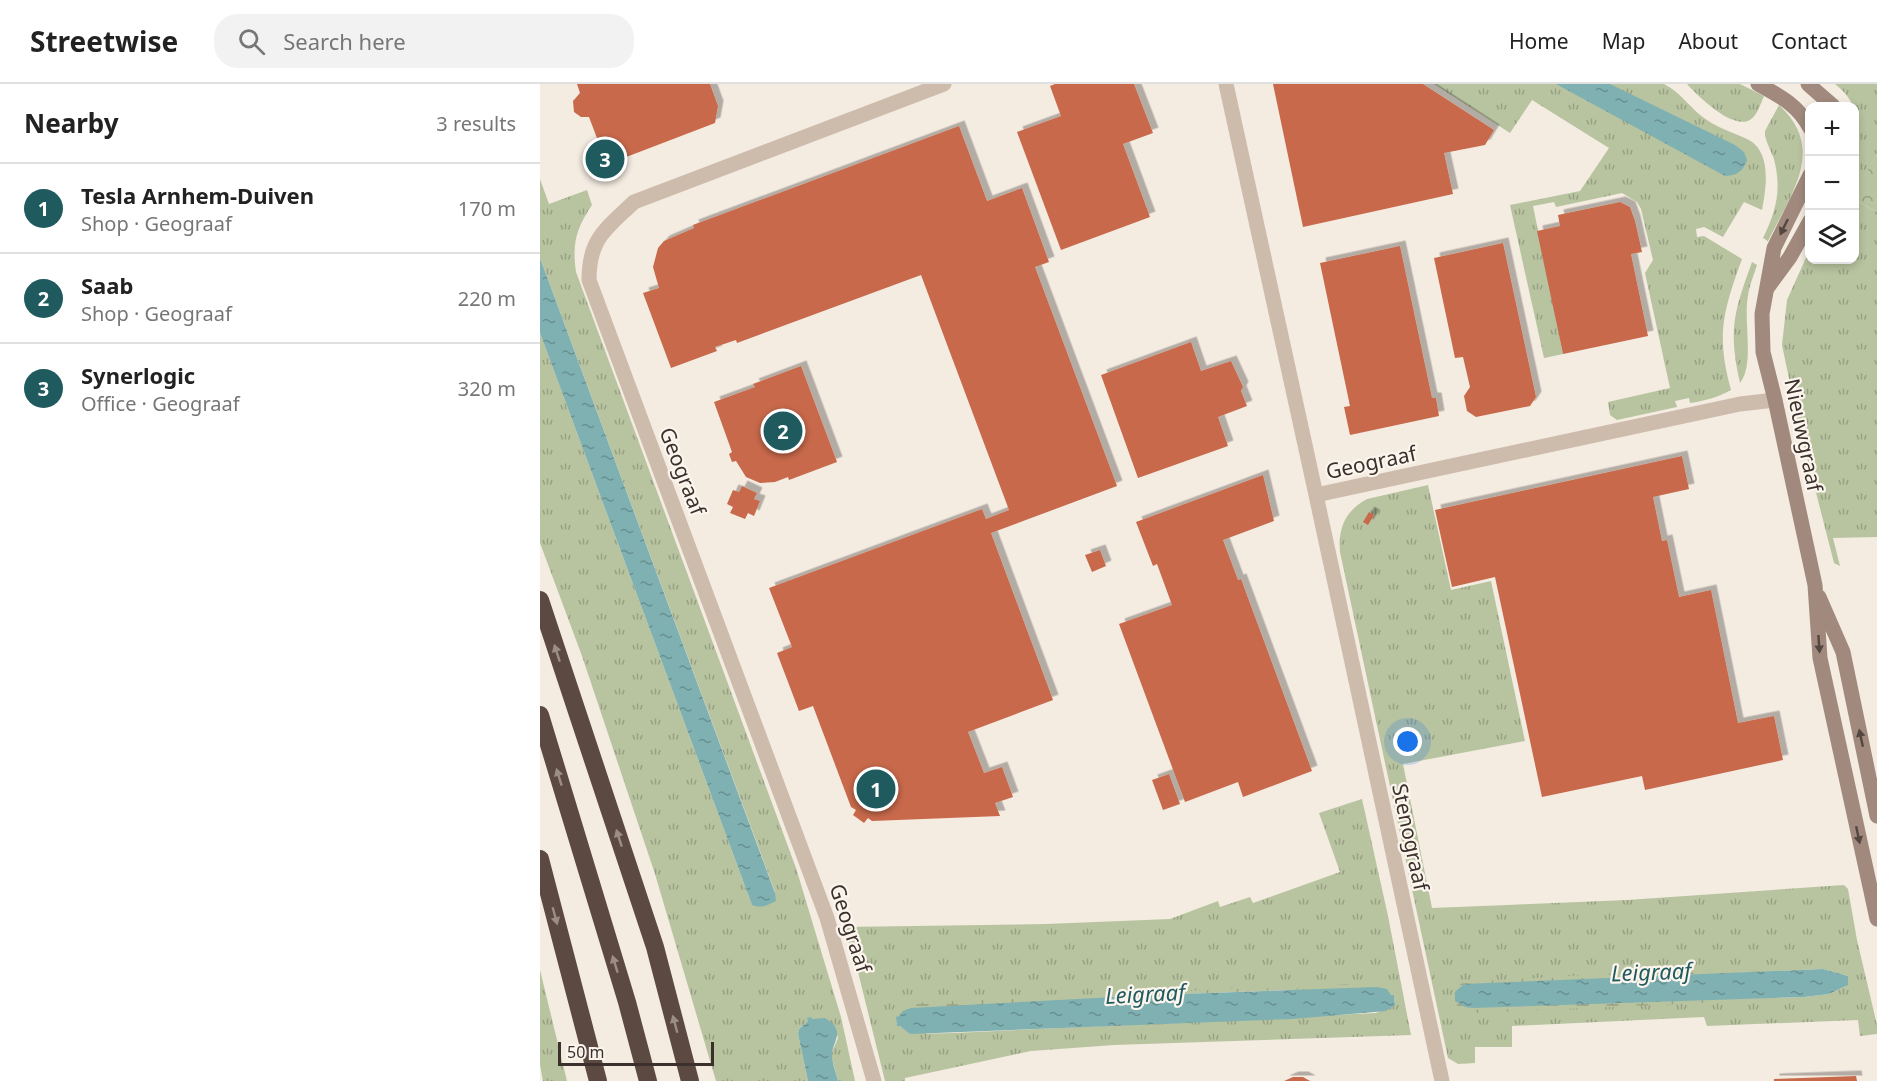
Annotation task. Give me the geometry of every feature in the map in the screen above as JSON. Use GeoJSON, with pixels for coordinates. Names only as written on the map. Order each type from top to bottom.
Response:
{"type":"FeatureCollection","features":[{"type":"Feature","properties":{"kind":"highway"},"geometry":{"type":"LineString","coordinates":[[540,600],[655,947],[690,1081]]}},
{"type":"Feature","properties":{"kind":"highway"},"geometry":{"type":"LineString","coordinates":[[540,715],[614,958],[648,1081]]}},
{"type":"Feature","properties":{"kind":"highway"},"geometry":{"type":"LineString","coordinates":[[540,859],[598,1081]]}},
{"type":"Feature","properties":{"kind":"street","name":"Geograaf"},"geometry":{"type":"LineString","coordinates":[[873,1081],[828,918],[589,280],[589,260],[599,236],[634,202],[945,84]]}},
{"type":"Feature","properties":{"kind":"street","name":"Geograaf"},"geometry":{"type":"LineString","coordinates":[[1226,84],[1316,495],[1740,404],[1775,400]]}},
{"type":"Feature","properties":{"kind":"street"},"geometry":{"type":"LineString","coordinates":[[1758,84],[1798,110],[1805,121]]}},
{"type":"Feature","properties":{"kind":"street"},"geometry":{"type":"LineString","coordinates":[[1808,84],[1828,102]]}},
{"type":"Feature","properties":{"kind":"street","name":"Nieuwgraaf"},"geometry":{"type":"LineString","coordinates":[[1805,183],[1774,248],[1762,314],[1763,352],[1815,585],[1820,658],[1872,881],[1877,919]]}},
{"type":"Feature","properties":{"kind":"street"},"geometry":{"type":"LineString","coordinates":[[1765,292],[1790,257],[1805,228]]}},
{"type":"Feature","properties":{"kind":"street","name":"Stenograaf"},"geometry":{"type":"LineString","coordinates":[[1316,495],[1442,1081]]}},
{"type":"Feature","properties":{"kind":"street","name":"Nieuwgraaf"},"geometry":{"type":"LineString","coordinates":[[1815,585],[1843,652],[1877,816]]}},
{"type":"Feature","properties":{"kind":"green space"},"geometry":{"type":"Polygon","coordinates":[[[1434,84],[1664,84],[1707,120],[1749,140],[1756,146],[1761,153],[1766,172],[1762,210],[1744,202],[1723,237],[1704,227],[1696,229],[1697,237],[1704,236],[1742,259],[1730,294],[1724,324],[1724,354],[1731,390],[1701,401],[1690,403],[1689,398],[1675,401],[1677,407],[1617,420],[1610,415],[1608,402],[1670,388],[1645,273],[1653,260],[1641,209],[1637,202],[1622,193],[1556,207],[1554,202],[1533,206],[1563,354],[1544,358],[1510,205],[1580,191],[1609,148],[1532,100],[1510,133],[1434,84]]]}},
{"type":"Feature","properties":{"kind":"green space"},"geometry":{"type":"Polygon","coordinates":[[[1687,84],[1740,84],[1764,96],[1755,116],[1743,122],[1725,116],[1716,110],[1687,84]]]}},
{"type":"Feature","properties":{"kind":"green space"},"geometry":{"type":"Polygon","coordinates":[[[1835,84],[1877,84],[1877,153],[1859,188],[1859,102],[1851,102],[1835,84]]]}},
{"type":"Feature","properties":{"kind":"green space"},"geometry":{"type":"Polygon","coordinates":[[[1779,105],[1793,122],[1801,138],[1803,155],[1794,189],[1768,241],[1763,238],[1774,209],[1777,181],[1774,159],[1765,131],[1779,105]]]}},
{"type":"Feature","properties":{"kind":"green space"},"geometry":{"type":"Polygon","coordinates":[[[1877,153],[1877,212],[1859,202],[1859,187],[1877,153]]]}},
{"type":"Feature","properties":{"kind":"green space"},"geometry":{"type":"Polygon","coordinates":[[[540,179],[549,204],[587,190],[592,205],[576,237],[576,272],[796,868],[841,1017],[855,1081],[838,1081],[831,1054],[838,1038],[835,1028],[808,1021],[799,1029],[798,1034],[808,1081],[716,1081],[655,874],[582,656],[540,543],[540,333],[752,905],[775,892],[540,258],[540,179]]]}},
{"type":"Feature","properties":{"kind":"green space"},"geometry":{"type":"Polygon","coordinates":[[[1859,202],[1877,212],[1877,537],[1833,538],[1840,566],[1834,563],[1799,426],[1782,345],[1787,300],[1805,260],[1805,264],[1859,264],[1859,202]]]}},
{"type":"Feature","properties":{"kind":"green space"},"geometry":{"type":"Polygon","coordinates":[[[1752,262],[1757,265],[1748,296],[1747,365],[1740,383],[1734,349],[1735,321],[1752,262]]]}},
{"type":"Feature","properties":{"kind":"green space"},"geometry":{"type":"Polygon","coordinates":[[[1428,485],[1451,590],[1491,581],[1525,741],[1403,764],[1432,908],[1627,900],[1844,885],[1848,889],[1877,1034],[1860,1036],[1858,1020],[1707,1026],[1704,1017],[1512,1026],[1512,1047],[1475,1047],[1475,1063],[1458,1064],[1448,1058],[1340,552],[1340,535],[1344,521],[1353,509],[1367,499],[1428,485]],[[1823,969],[1674,976],[1640,1001],[1804,997],[1829,994],[1846,986],[1848,976],[1823,969]]]}},
{"type":"Feature","properties":{"kind":"green space"},"geometry":{"type":"Polygon","coordinates":[[[1362,799],[1411,1035],[1114,1045],[1031,1051],[905,1078],[905,1081],[885,1081],[858,972],[844,927],[1046,924],[1170,919],[1218,901],[1220,907],[1250,897],[1253,903],[1340,872],[1319,813],[1362,799]],[[1280,990],[1153,995],[896,1017],[897,1026],[910,1034],[954,1033],[1376,1013],[1395,1004],[1394,995],[1280,990]]]}},
{"type":"Feature","properties":{"kind":"green space"},"geometry":{"type":"Polygon","coordinates":[[[540,970],[567,1081],[543,1081],[540,1065],[540,970]]]}},
{"type":"Feature","properties":{"kind":"green space"},"geometry":{"type":"Polygon","coordinates":[[[1693,972],[1695,977],[1474,993],[1455,992],[1460,984],[1471,982],[1693,972]]]}},
{"type":"Feature","properties":{"kind":"green space"},"geometry":{"type":"Polygon","coordinates":[[[1357,984],[1362,987],[1178,994],[1182,991],[1357,984]]]}},
{"type":"Feature","properties":{"kind":"green space"},"geometry":{"type":"Polygon","coordinates":[[[1723,995],[1722,1002],[1473,1013],[1460,1009],[1455,1001],[1723,995]]]}},
{"type":"Feature","properties":{"kind":"green space"},"geometry":{"type":"Polygon","coordinates":[[[1017,999],[1027,1006],[917,1027],[927,1034],[910,1034],[897,1026],[895,1010],[906,1003],[1017,999]]]}},
{"type":"Feature","properties":{"kind":"water"},"geometry":{"type":"Polygon","coordinates":[[[1556,84],[1610,84],[1735,145],[1744,152],[1747,160],[1739,172],[1725,176],[1556,84]]]}},
{"type":"Feature","properties":{"kind":"water"},"geometry":{"type":"Polygon","coordinates":[[[540,258],[775,893],[776,901],[762,907],[752,905],[540,333],[540,258]]]}},
{"type":"Feature","properties":{"kind":"water"},"geometry":{"type":"Polygon","coordinates":[[[1823,969],[1848,976],[1848,985],[1829,994],[1804,997],[1473,1008],[1465,1007],[1455,1001],[1455,992],[1464,984],[1823,969]]]}},
{"type":"Feature","properties":{"kind":"water"},"geometry":{"type":"Polygon","coordinates":[[[1377,987],[1387,989],[1391,995],[1394,995],[1395,1005],[1386,1011],[1292,1019],[910,1034],[897,1026],[896,1017],[911,1008],[1153,995],[1377,987]]]}},
{"type":"Feature","properties":{"kind":"water"},"geometry":{"type":"Polygon","coordinates":[[[807,1018],[812,1019],[825,1018],[836,1028],[837,1037],[832,1057],[838,1081],[808,1081],[798,1034],[799,1029],[808,1021],[807,1018]]]}},
{"type":"Feature","properties":{"kind":"building"},"geometry":{"type":"Polygon","coordinates":[[[577,84],[710,84],[718,106],[715,123],[621,159],[610,159],[603,154],[589,117],[581,117],[574,112],[573,101],[580,93],[577,84]]]}},
{"type":"Feature","properties":{"kind":"building"},"geometry":{"type":"Polygon","coordinates":[[[1055,84],[1134,84],[1153,133],[1123,144],[1150,217],[1061,250],[1017,132],[1061,116],[1050,86],[1055,84]]]}},
{"type":"Feature","properties":{"kind":"building"},"geometry":{"type":"Polygon","coordinates":[[[1273,84],[1423,84],[1494,130],[1485,145],[1444,153],[1453,194],[1303,227],[1273,84]]]}},
{"type":"Feature","properties":{"kind":"building"},"geometry":{"type":"Polygon","coordinates":[[[959,126],[987,201],[1022,188],[1049,262],[1035,267],[1117,486],[991,533],[1053,700],[968,732],[984,773],[1002,767],[1013,797],[995,803],[1000,816],[872,821],[868,818],[864,823],[853,815],[856,810],[851,807],[813,706],[799,711],[777,653],[792,647],[769,588],[982,509],[986,519],[1009,510],[921,275],[737,343],[736,340],[715,347],[717,351],[671,368],[643,293],[659,288],[653,267],[658,248],[664,241],[694,228],[693,225],[959,126]]]}},
{"type":"Feature","properties":{"kind":"building"},"geometry":{"type":"Polygon","coordinates":[[[1620,202],[1630,207],[1642,252],[1631,254],[1648,336],[1563,354],[1537,231],[1560,226],[1558,215],[1620,202]]]}},
{"type":"Feature","properties":{"kind":"building"},"geometry":{"type":"Polygon","coordinates":[[[1503,243],[1536,397],[1530,406],[1476,417],[1467,411],[1464,396],[1470,387],[1463,357],[1455,358],[1434,258],[1503,243]]]}},
{"type":"Feature","properties":{"kind":"building"},"geometry":{"type":"Polygon","coordinates":[[[1400,246],[1432,398],[1436,398],[1439,416],[1350,435],[1344,407],[1350,406],[1320,263],[1400,246]]]}},
{"type":"Feature","properties":{"kind":"building"},"geometry":{"type":"Polygon","coordinates":[[[1191,342],[1201,371],[1231,361],[1243,387],[1241,391],[1247,406],[1218,417],[1228,446],[1138,478],[1101,375],[1191,342]]]}},
{"type":"Feature","properties":{"kind":"building"},"geometry":{"type":"Polygon","coordinates":[[[801,366],[837,462],[789,480],[788,477],[775,482],[760,483],[746,477],[736,461],[732,462],[729,454],[732,452],[714,402],[755,387],[753,384],[801,366]]]}},
{"type":"Feature","properties":{"kind":"building"},"geometry":{"type":"Polygon","coordinates":[[[1682,456],[1689,489],[1653,497],[1662,541],[1667,540],[1679,597],[1711,590],[1738,723],[1774,716],[1783,760],[1645,790],[1642,776],[1542,797],[1495,577],[1452,587],[1435,510],[1682,456]]]}},
{"type":"Feature","properties":{"kind":"building"},"geometry":{"type":"Polygon","coordinates":[[[1263,475],[1274,521],[1223,540],[1238,580],[1241,579],[1312,771],[1243,797],[1238,782],[1185,802],[1119,624],[1172,605],[1157,564],[1153,566],[1136,522],[1263,475]]]}},
{"type":"Feature","properties":{"kind":"building"},"geometry":{"type":"Polygon","coordinates":[[[742,486],[757,493],[754,499],[760,501],[754,516],[748,513],[745,519],[730,513],[733,507],[727,504],[733,490],[739,492],[742,486]]]}},
{"type":"Feature","properties":{"kind":"building"},"geometry":{"type":"Polygon","coordinates":[[[1369,512],[1374,515],[1368,525],[1363,522],[1369,512]]]}},
{"type":"Feature","properties":{"kind":"building"},"geometry":{"type":"Polygon","coordinates":[[[1100,550],[1106,566],[1092,572],[1085,555],[1100,550]]]}},
{"type":"Feature","properties":{"kind":"building"},"geometry":{"type":"Polygon","coordinates":[[[1169,774],[1180,804],[1163,810],[1152,780],[1169,774]]]}},
{"type":"Feature","properties":{"kind":"building"},"geometry":{"type":"Polygon","coordinates":[[[1856,1076],[1857,1081],[1774,1081],[1774,1079],[1856,1076]]]}},
{"type":"Feature","properties":{"kind":"building"},"geometry":{"type":"Polygon","coordinates":[[[1293,1077],[1303,1077],[1310,1081],[1284,1081],[1293,1077]]]}},
{"type":"Feature","properties":{"kind":"place","name":"Synerlogic"},"geometry":{"type":"Point","coordinates":[605,159]}},
{"type":"Feature","properties":{"kind":"place","name":"Saab"},"geometry":{"type":"Point","coordinates":[783,431]}},
{"type":"Feature","properties":{"kind":"place","name":"Tesla Arnhem-Duiven"},"geometry":{"type":"Point","coordinates":[876,789]}},
{"type":"Feature","properties":{"kind":"water label","name":"Leigraaf"},"geometry":{"type":"Point","coordinates":[1651,971]}},
{"type":"Feature","properties":{"kind":"water label","name":"Leigraaf"},"geometry":{"type":"Point","coordinates":[1145,993]}}]}
